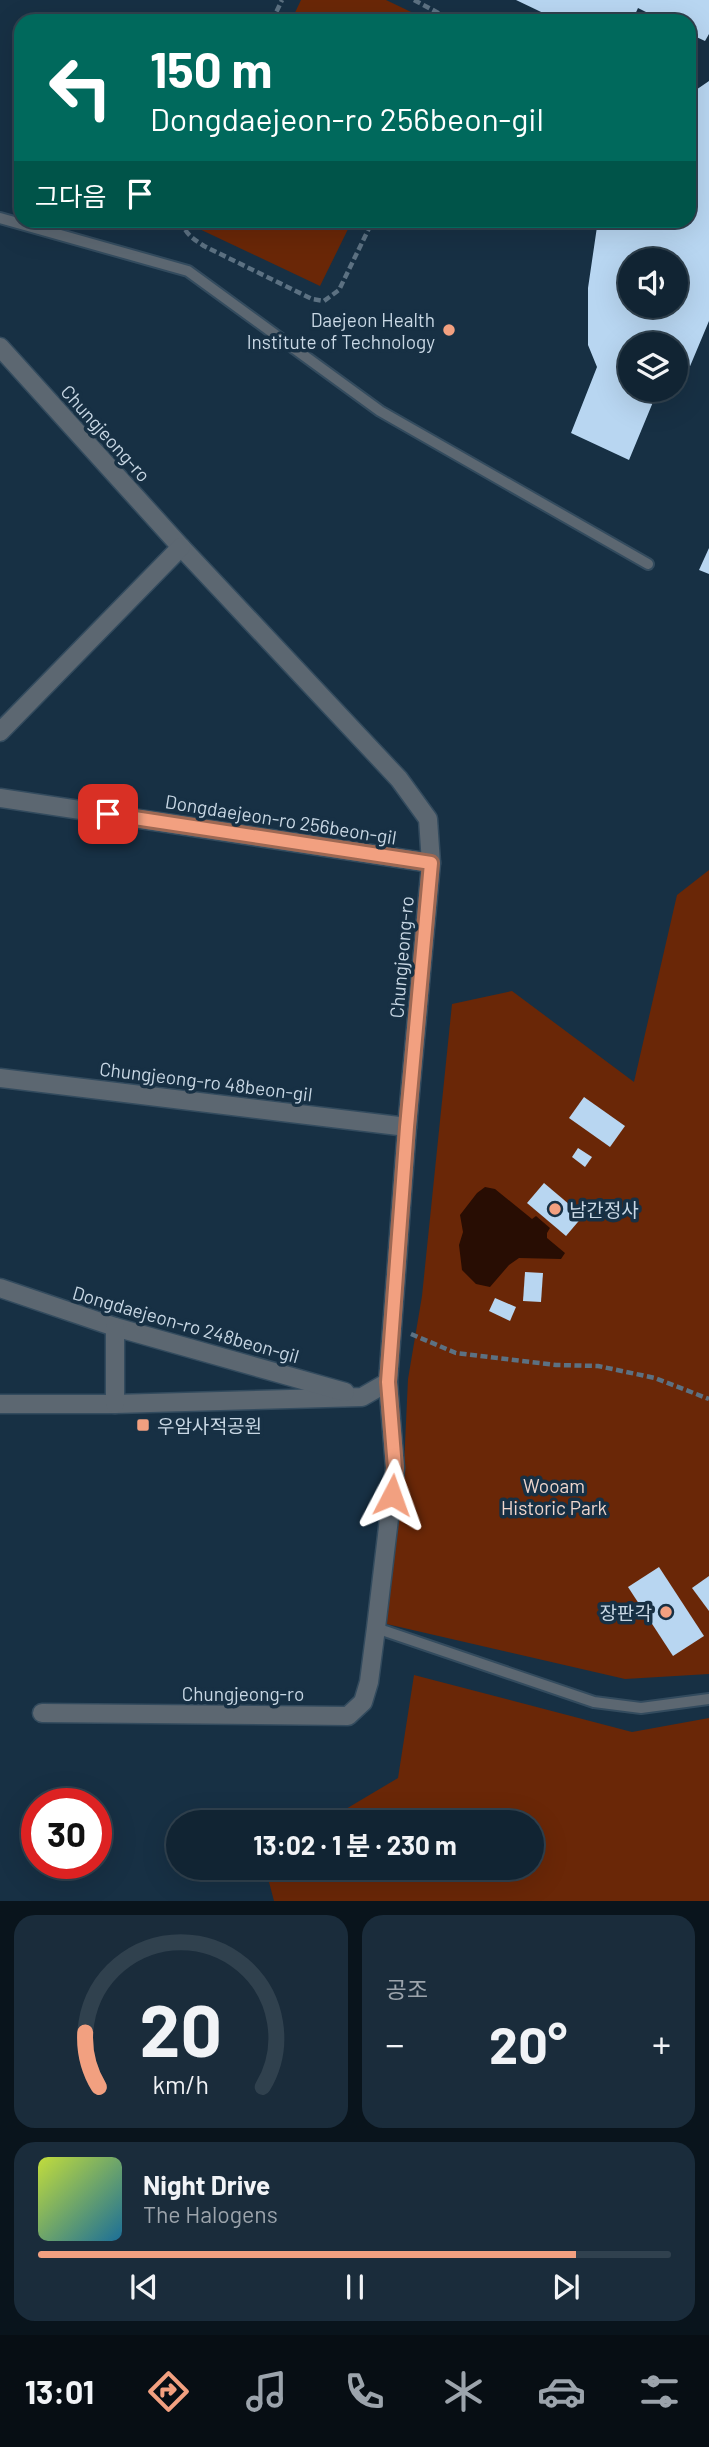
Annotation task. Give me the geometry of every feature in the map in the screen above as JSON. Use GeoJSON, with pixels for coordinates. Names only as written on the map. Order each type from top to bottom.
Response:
{"type":"FeatureCollection","features":[{"type":"Feature","properties":{"kind":"street","name":"Chungjeong-ro"},"geometry":{"type":"LineString","coordinates":[[0,348],[181,547],[399,779],[428,819],[431,863],[407,1127],[388,1382],[395,1468],[369,1682],[363,1702],[348,1716],[43,1713]]}},
{"type":"Feature","properties":{"kind":"street"},"geometry":{"type":"LineString","coordinates":[[0,732],[181,547]]}},
{"type":"Feature","properties":{"kind":"street","name":"Dongdaejeon-ro 256beon-gil"},"geometry":{"type":"LineString","coordinates":[[0,798],[431,863]]}},
{"type":"Feature","properties":{"kind":"street","name":"Chungjeong-ro 48beon-gil"},"geometry":{"type":"LineString","coordinates":[[0,1077],[407,1127]]}},
{"type":"Feature","properties":{"kind":"street","name":"Dongdaejeon-ro 248beon-gil"},"geometry":{"type":"LineString","coordinates":[[0,1289],[115,1327],[362,1396]]}},
{"type":"Feature","properties":{"kind":"street"},"geometry":{"type":"LineString","coordinates":[[115,1327],[115,1404]]}},
{"type":"Feature","properties":{"kind":"street"},"geometry":{"type":"LineString","coordinates":[[0,1404],[115,1404],[362,1396],[388,1382]]}},
{"type":"Feature","properties":{"kind":"lane"},"geometry":{"type":"LineString","coordinates":[[35,228],[188,271],[380,411],[648,564]]}},
{"type":"Feature","properties":{"kind":"lane"},"geometry":{"type":"LineString","coordinates":[[376,1628],[594,1702],[641,1708],[709,1699]]}},
{"type":"Feature","properties":{"kind":"path"},"geometry":{"type":"LineString","coordinates":[[414,0],[440,14]]}},
{"type":"Feature","properties":{"kind":"path"},"geometry":{"type":"LineString","coordinates":[[185,228],[204,246],[312,299],[324,301],[339,290],[369,228]]}},
{"type":"Feature","properties":{"kind":"path"},"geometry":{"type":"LineString","coordinates":[[393,1327],[456,1353],[556,1365],[598,1366],[655,1378],[709,1399]]}},
{"type":"Feature","properties":{"kind":"green space"},"geometry":{"type":"Polygon","coordinates":[[[301,0],[386,0],[415,14],[294,14],[301,0]]]}},
{"type":"Feature","properties":{"kind":"green space"},"geometry":{"type":"Polygon","coordinates":[[[197,228],[349,228],[320,286],[197,228]]]}},
{"type":"Feature","properties":{"kind":"green space","name":"Wooam Historic Park"},"geometry":{"type":"Polygon","coordinates":[[[709,870],[709,1674],[625,1679],[378,1622],[404,1465],[408,1379],[422,1296],[452,1004],[512,991],[634,1082],[677,895],[709,870]]]}},
{"type":"Feature","properties":{"kind":"green space"},"geometry":{"type":"Polygon","coordinates":[[[414,1675],[632,1732],[709,1718],[709,1901],[274,1901],[268,1880],[544,1880],[544,1810],[344,1810],[398,1778],[414,1675]]]}},
{"type":"Feature","properties":{"kind":"shaded area"},"geometry":{"type":"Polygon","coordinates":[[[485,1187],[495,1189],[532,1219],[536,1216],[550,1228],[547,1238],[565,1253],[561,1259],[519,1258],[509,1265],[490,1287],[476,1284],[462,1270],[459,1245],[463,1232],[460,1215],[485,1187]]]}},
{"type":"Feature","properties":{"kind":"building"},"geometry":{"type":"Polygon","coordinates":[[[516,0],[709,0],[709,34],[705,41],[696,37],[696,14],[650,14],[638,8],[635,14],[545,14],[516,0]]]}},
{"type":"Feature","properties":{"kind":"building"},"geometry":{"type":"Polygon","coordinates":[[[709,81],[709,321],[688,371],[688,332],[618,332],[618,402],[653,402],[629,460],[571,433],[597,367],[588,345],[588,288],[597,228],[696,228],[696,90],[709,81]]]}},
{"type":"Feature","properties":{"kind":"building"},"geometry":{"type":"Polygon","coordinates":[[[709,548],[709,574],[699,570],[709,548]]]}},
{"type":"Feature","properties":{"kind":"building"},"geometry":{"type":"Polygon","coordinates":[[[584,1097],[625,1126],[610,1147],[569,1118],[584,1097]]]}},
{"type":"Feature","properties":{"kind":"building"},"geometry":{"type":"Polygon","coordinates":[[[578,1148],[592,1157],[585,1167],[572,1157],[578,1148]]]}},
{"type":"Feature","properties":{"kind":"building","name":"남간정사"},"geometry":{"type":"Polygon","coordinates":[[[544,1183],[583,1216],[566,1236],[527,1203],[544,1183]]]}},
{"type":"Feature","properties":{"kind":"building"},"geometry":{"type":"Polygon","coordinates":[[[525,1272],[543,1273],[541,1302],[523,1301],[525,1272]]]}},
{"type":"Feature","properties":{"kind":"building"},"geometry":{"type":"Polygon","coordinates":[[[495,1298],[516,1307],[510,1321],[489,1311],[495,1298]]]}},
{"type":"Feature","properties":{"kind":"building","name":"장판각"},"geometry":{"type":"Polygon","coordinates":[[[659,1567],[704,1636],[673,1656],[628,1587],[659,1567]]]}},
{"type":"Feature","properties":{"kind":"building"},"geometry":{"type":"Polygon","coordinates":[[[709,1576],[709,1611],[692,1588],[709,1576]]]}},
{"type":"Feature","properties":{"kind":"place","name":"Daejeon Health Institute of Technology"},"geometry":{"type":"Point","coordinates":[449,330]}},
{"type":"Feature","properties":{"kind":"place","name":"남간정사"},"geometry":{"type":"Point","coordinates":[555,1209]}},
{"type":"Feature","properties":{"kind":"place","name":"우암사적공원"},"geometry":{"type":"Point","coordinates":[143,1425]}},
{"type":"Feature","properties":{"kind":"place","name":"장판각"},"geometry":{"type":"Point","coordinates":[666,1612]}},
{"type":"Feature","properties":{"kind":"route"},"geometry":{"type":"LineString","coordinates":[[108,814],[431,863],[407,1127],[388,1382],[395,1468],[392,1495]]}}]}
